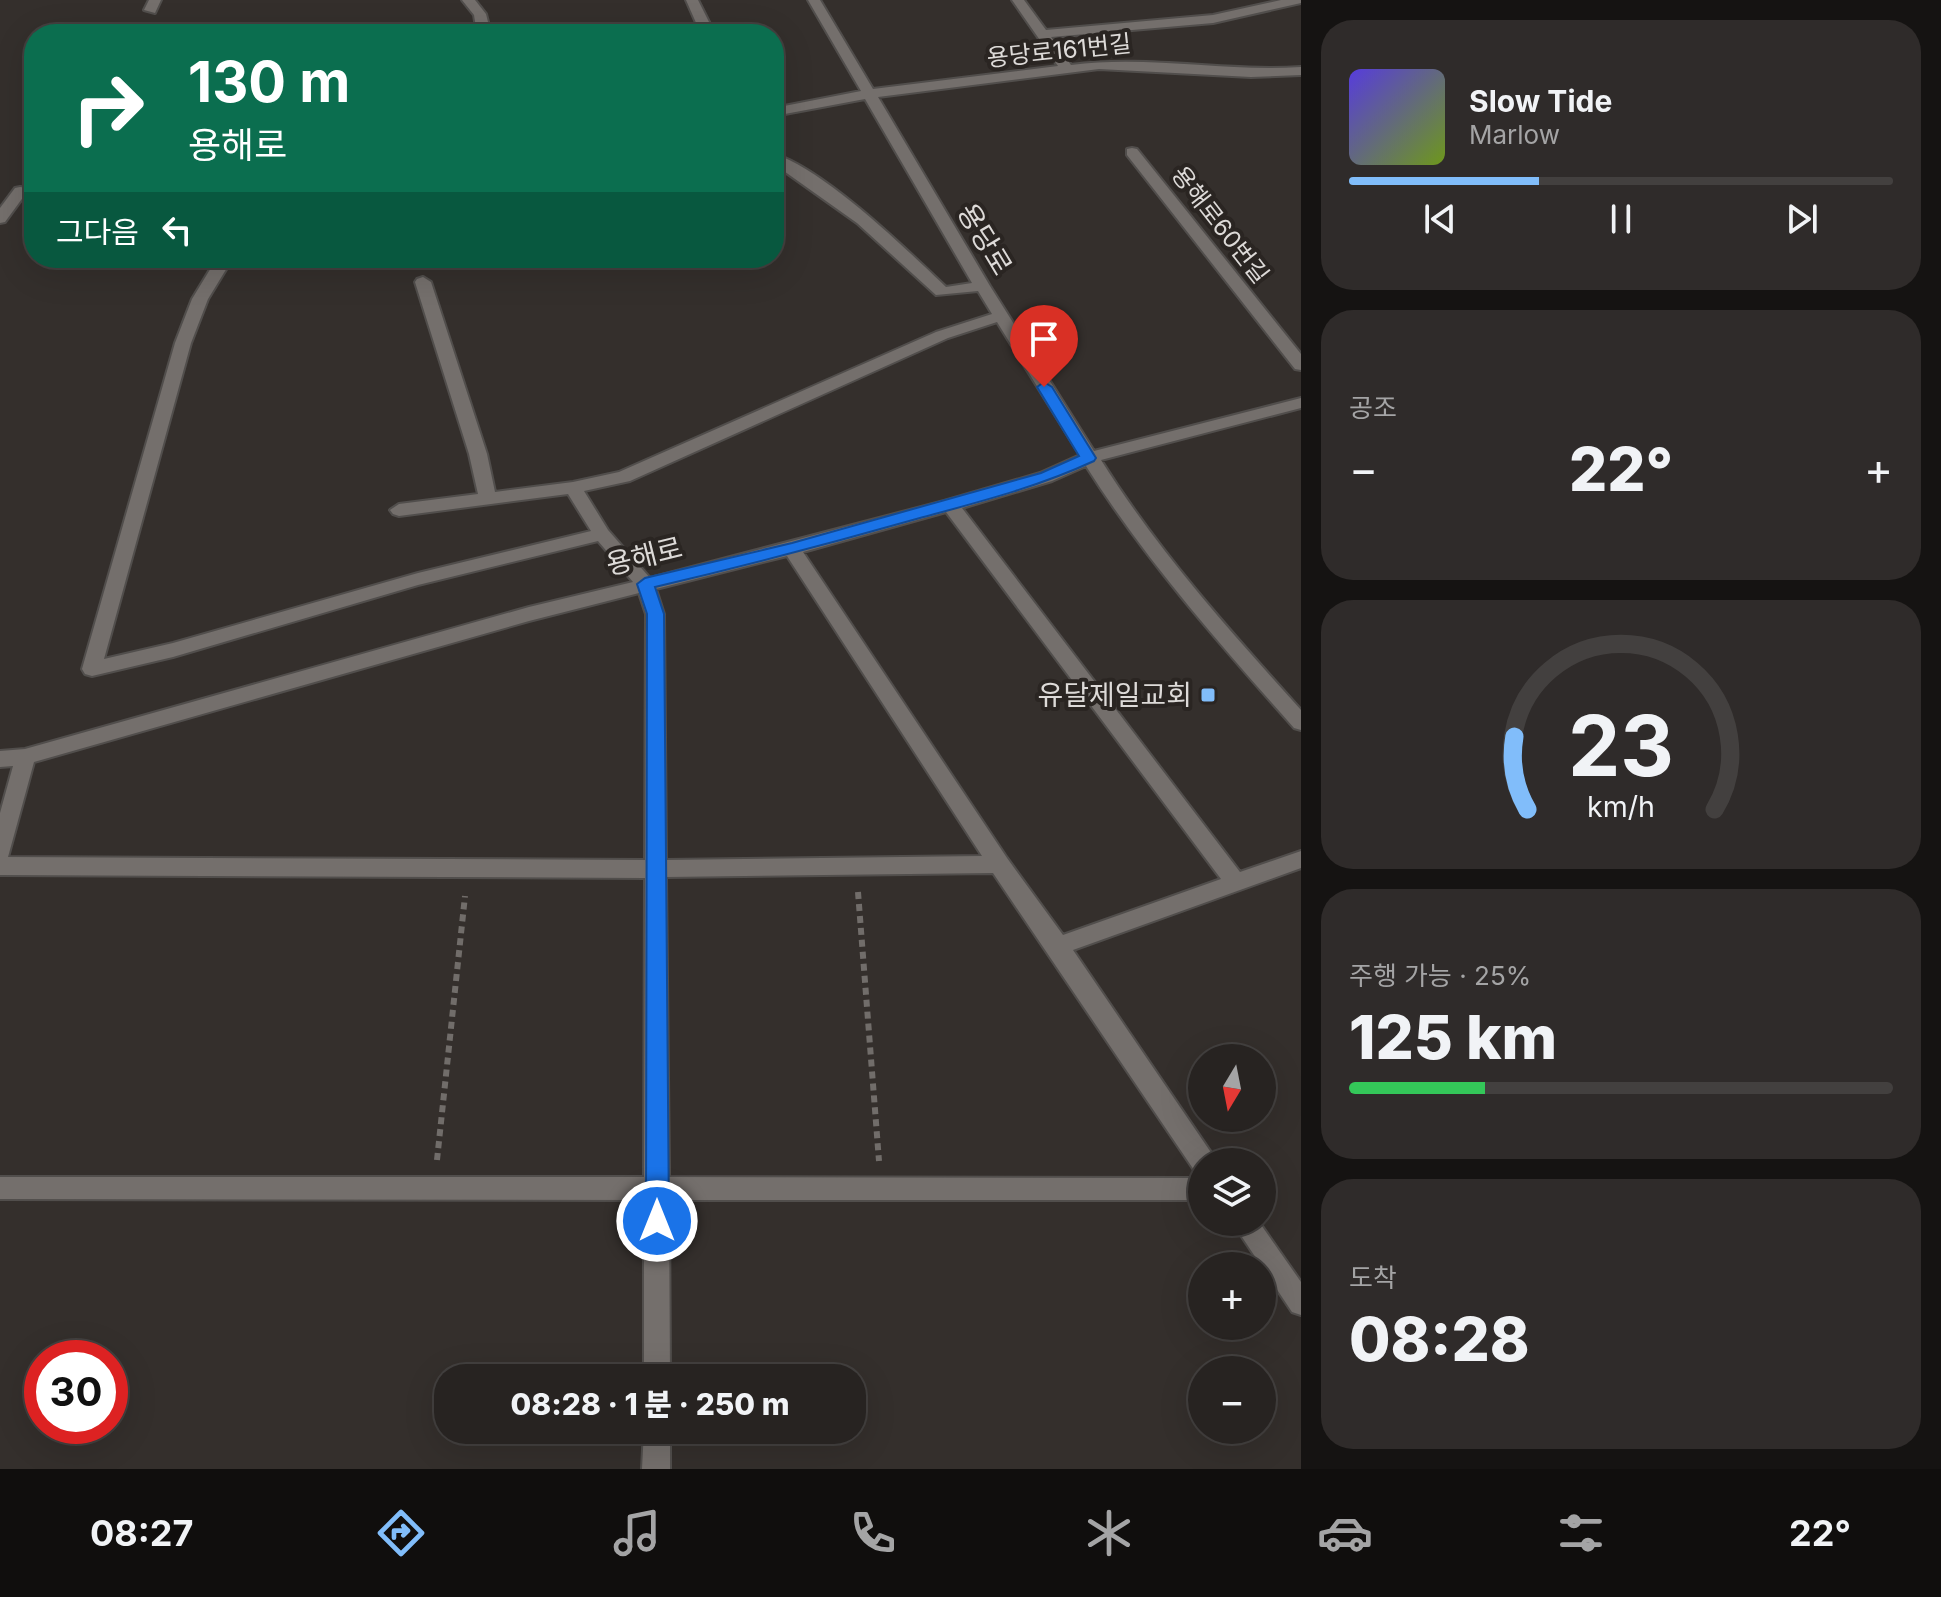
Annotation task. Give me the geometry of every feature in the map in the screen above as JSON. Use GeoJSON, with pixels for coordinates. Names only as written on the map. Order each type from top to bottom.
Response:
{"type":"FeatureCollection","features":[{"type":"Feature","properties":{"kind":"street"},"geometry":{"type":"LineString","coordinates":[[468,0],[480,14],[482,24]]}},
{"type":"Feature","properties":{"kind":"street"},"geometry":{"type":"LineString","coordinates":[[692,0],[703,24]]}},
{"type":"Feature","properties":{"kind":"street","name":"용당로"},"geometry":{"type":"LineString","coordinates":[[814,0],[982,286],[1088,458],[1163,563],[1301,723]]}},
{"type":"Feature","properties":{"kind":"street"},"geometry":{"type":"LineString","coordinates":[[1018,0],[1067,69]]}},
{"type":"Feature","properties":{"kind":"street"},"geometry":{"type":"LineString","coordinates":[[1225,0],[1235,16]]}},
{"type":"Feature","properties":{"kind":"street"},"geometry":{"type":"LineString","coordinates":[[1043,34],[1137,28],[1235,16],[1298,0]]}},
{"type":"Feature","properties":{"kind":"street","name":"용당로161번길"},"geometry":{"type":"LineString","coordinates":[[784,110],[869,94],[1123,63],[1255,73],[1301,71]]}},
{"type":"Feature","properties":{"kind":"street","name":"용해로60번길"},"geometry":{"type":"LineString","coordinates":[[1132,152],[1301,365]]}},
{"type":"Feature","properties":{"kind":"street"},"geometry":{"type":"LineString","coordinates":[[784,164],[806,176],[883,236],[942,292],[982,286]]}},
{"type":"Feature","properties":{"kind":"street"},"geometry":{"type":"LineString","coordinates":[[0,219],[24,195]]}},
{"type":"Feature","properties":{"kind":"street"},"geometry":{"type":"LineString","coordinates":[[219,268],[200,299],[183,343],[92,669],[173,650],[418,579],[602,534]]}},
{"type":"Feature","properties":{"kind":"street"},"geometry":{"type":"LineString","coordinates":[[423,282],[478,454],[487,497]]}},
{"type":"Feature","properties":{"kind":"street"},"geometry":{"type":"LineString","coordinates":[[399,510],[573,488],[624,477],[942,335],[1001,316]]}},
{"type":"Feature","properties":{"kind":"street","name":"용해로"},"geometry":{"type":"LineString","coordinates":[[0,759],[25,757],[514,618],[792,549],[1046,477],[1088,458],[1301,403]]}},
{"type":"Feature","properties":{"kind":"street"},"geometry":{"type":"LineString","coordinates":[[573,488],[602,534],[645,584],[655,614],[657,1364]]}},
{"type":"Feature","properties":{"kind":"street"},"geometry":{"type":"LineString","coordinates":[[950,505],[1236,882]]}},
{"type":"Feature","properties":{"kind":"street"},"geometry":{"type":"LineString","coordinates":[[792,549],[999,864],[1194,1148]]}},
{"type":"Feature","properties":{"kind":"street"},"geometry":{"type":"LineString","coordinates":[[0,766],[25,757]]}},
{"type":"Feature","properties":{"kind":"street"},"geometry":{"type":"LineString","coordinates":[[0,853],[25,757]]}},
{"type":"Feature","properties":{"kind":"street"},"geometry":{"type":"LineString","coordinates":[[1058,946],[1301,859]]}},
{"type":"Feature","properties":{"kind":"street"},"geometry":{"type":"LineString","coordinates":[[0,866],[655,869],[999,864]]}},
{"type":"Feature","properties":{"kind":"street"},"geometry":{"type":"LineString","coordinates":[[0,1188],[1188,1189]]}},
{"type":"Feature","properties":{"kind":"street"},"geometry":{"type":"LineString","coordinates":[[1254,1236],[1301,1303]]}},
{"type":"Feature","properties":{"kind":"street"},"geometry":{"type":"LineString","coordinates":[[656,1469],[657,1444]]}},
{"type":"Feature","properties":{"kind":"path"},"geometry":{"type":"LineString","coordinates":[[434,1189],[468,866]]}},
{"type":"Feature","properties":{"kind":"path"},"geometry":{"type":"LineString","coordinates":[[856,867],[881,1188]]}},
{"type":"Feature","properties":{"kind":"place","name":"유달제일교회"},"geometry":{"type":"Point","coordinates":[1208,695]}},
{"type":"Feature","properties":{"kind":"route"},"geometry":{"type":"LineString","coordinates":[[657,1221],[655,614],[645,584],[792,549],[950,505],[1046,477],[1088,458],[1044,387]]}}]}
